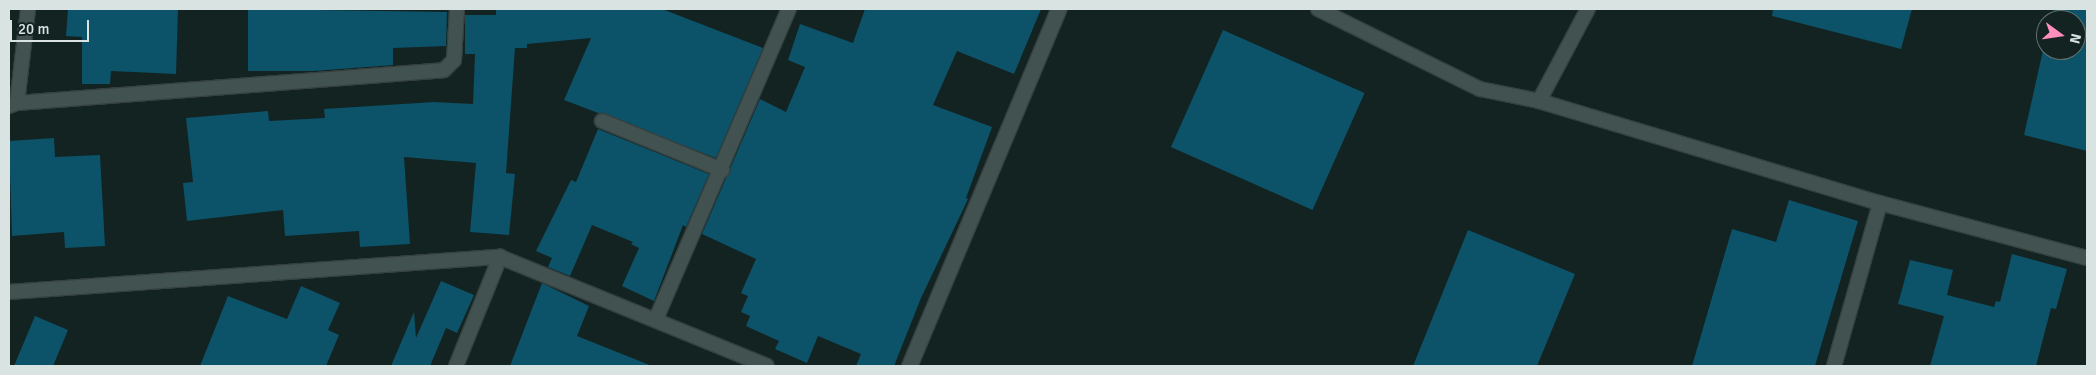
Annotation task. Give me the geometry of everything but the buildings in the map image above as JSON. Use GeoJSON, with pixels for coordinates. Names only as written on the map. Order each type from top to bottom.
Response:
{"type":"FeatureCollection","features":[{"type":"Feature","properties":{"kind":"street"},"geometry":{"type":"LineString","coordinates":[[909,366],[1058,9]]}},
{"type":"Feature","properties":{"kind":"lane"},"geometry":{"type":"LineString","coordinates":[[28,9],[13,104],[444,70],[454,60],[456,9]]}},
{"type":"Feature","properties":{"kind":"lane"},"geometry":{"type":"LineString","coordinates":[[656,319],[722,170],[789,9]]}},
{"type":"Feature","properties":{"kind":"lane"},"geometry":{"type":"LineString","coordinates":[[1318,9],[1480,89],[1539,101],[1880,203],[2087,258]]}},
{"type":"Feature","properties":{"kind":"lane"},"geometry":{"type":"LineString","coordinates":[[1539,101],[1588,9]]}},
{"type":"Feature","properties":{"kind":"lane"},"geometry":{"type":"LineString","coordinates":[[602,121],[722,170]]}},
{"type":"Feature","properties":{"kind":"lane"},"geometry":{"type":"LineString","coordinates":[[1834,366],[1880,203]]}},
{"type":"Feature","properties":{"kind":"lane"},"geometry":{"type":"LineString","coordinates":[[456,366],[500,257]]}},
{"type":"Feature","properties":{"kind":"lane"},"geometry":{"type":"LineString","coordinates":[[9,292],[500,257],[656,319],[767,366]]}}]}
